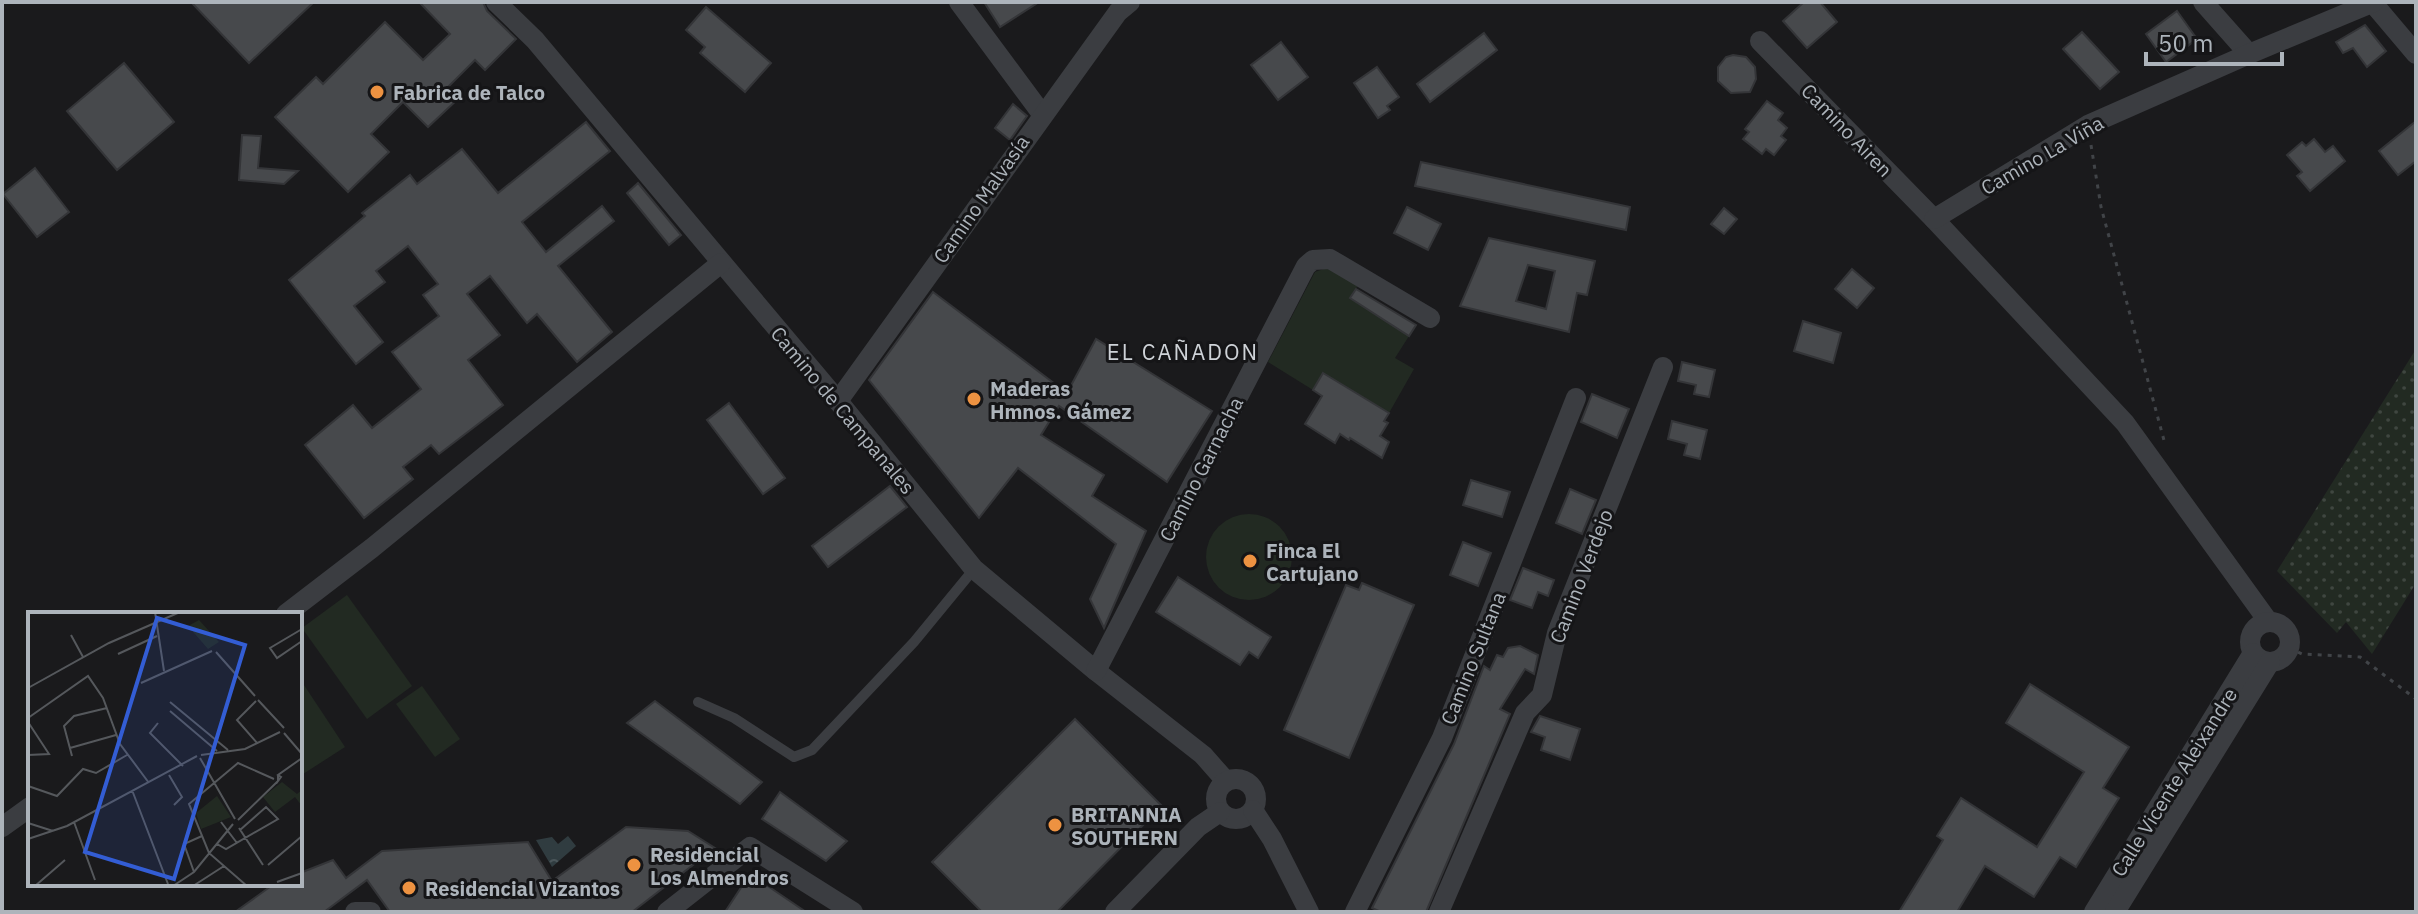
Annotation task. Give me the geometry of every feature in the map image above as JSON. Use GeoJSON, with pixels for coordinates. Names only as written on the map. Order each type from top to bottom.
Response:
{"type":"FeatureCollection","features":[{"type":"Feature","properties":{"kind":"street","name":"Camino de Campanales"},"geometry":{"type":"LineString","coordinates":[[496,2],[535,40],[838,401],[974,569],[1203,755],[1226,781]]}},
{"type":"Feature","properties":{"kind":"street"},"geometry":{"type":"LineString","coordinates":[[959,2],[1042,114]]}},
{"type":"Feature","properties":{"kind":"street","name":"Camino Malvasía"},"geometry":{"type":"LineString","coordinates":[[838,401],[1042,114],[1118,12],[1130,2]]}},
{"type":"Feature","properties":{"kind":"street"},"geometry":{"type":"LineString","coordinates":[[2203,2],[2249,54]]}},
{"type":"Feature","properties":{"kind":"street"},"geometry":{"type":"LineString","coordinates":[[2373,2],[2416,54]]}},
{"type":"Feature","properties":{"kind":"street","name":"Camino La Viña"},"geometry":{"type":"LineString","coordinates":[[1934,219],[2088,125],[2373,2]]}},
{"type":"Feature","properties":{"kind":"street","name":"Camino Airen"},"geometry":{"type":"LineString","coordinates":[[1760,41],[1934,219],[2125,423],[2268,621]]}},
{"type":"Feature","properties":{"kind":"street","name":"Camino Garnacha"},"geometry":{"type":"LineString","coordinates":[[1096,671],[1306,266],[1313,260],[1330,259],[1430,318]]}},
{"type":"Feature","properties":{"kind":"street"},"geometry":{"type":"LineString","coordinates":[[289,612],[372,548],[721,263]]}},
{"type":"Feature","properties":{"kind":"street","name":"Camino Verdejo"},"geometry":{"type":"LineString","coordinates":[[1439,912],[1525,713],[1542,695],[1557,633],[1663,367]]}},
{"type":"Feature","properties":{"kind":"street","name":"Camino Sultana"},"geometry":{"type":"LineString","coordinates":[[1355,912],[1442,738],[1576,398]]}},
{"type":"Feature","properties":{"kind":"street"},"geometry":{"type":"LineString","coordinates":[[2268,621],[2281,625],[2286,629],[2289,648],[2282,658],[2262,657],[2250,647],[2252,633],[2268,621]]}},
{"type":"Feature","properties":{"kind":"street"},"geometry":{"type":"LineString","coordinates":[[2115,912],[2262,657]]}},
{"type":"Feature","properties":{"kind":"street","name":"Calle Vicente Aleixandre"},"geometry":{"type":"LineString","coordinates":[[2094,912],[2262,657]]}},
{"type":"Feature","properties":{"kind":"street"},"geometry":{"type":"LineString","coordinates":[[1239,779],[1250,785],[1256,796],[1253,810],[1239,819],[1225,816],[1215,799],[1220,786],[1226,781],[1239,779]]}},
{"type":"Feature","properties":{"kind":"street"},"geometry":{"type":"LineString","coordinates":[[2,827],[28,808]]}},
{"type":"Feature","properties":{"kind":"street"},"geometry":{"type":"LineString","coordinates":[[1253,810],[1272,839],[1309,912]]}},
{"type":"Feature","properties":{"kind":"street"},"geometry":{"type":"LineString","coordinates":[[1115,912],[1198,827],[1220,812]]}},
{"type":"Feature","properties":{"kind":"street"},"geometry":{"type":"LineString","coordinates":[[667,912],[750,847],[853,912]]}},
{"type":"Feature","properties":{"kind":"lane"},"geometry":{"type":"LineString","coordinates":[[698,702],[734,718],[794,757],[802,756],[812,750],[914,642],[974,569]]}},
{"type":"Feature","properties":{"kind":"path"},"geometry":{"type":"LineString","coordinates":[[2088,125],[2101,207],[2167,448]]}},
{"type":"Feature","properties":{"kind":"path"},"geometry":{"type":"LineString","coordinates":[[2289,648],[2302,654],[2360,657],[2416,699]]}},
{"type":"Feature","properties":{"kind":"shaded area"},"geometry":{"type":"Polygon","coordinates":[[[1329,267],[1359,284],[1350,298],[1409,336],[1395,358],[1414,369],[1389,413],[1323,373],[1313,390],[1268,362],[1315,272],[1329,267]]]}},
{"type":"Feature","properties":{"kind":"shaded area"},"geometry":{"type":"Polygon","coordinates":[[[2416,349],[2416,583],[2372,654],[2346,622],[2337,633],[2277,571],[2416,349]]]}},
{"type":"Feature","properties":{"kind":"shaded area","name":"Finca El Cartujano"},"geometry":{"type":"Polygon","coordinates":[[[1249,514],[1273,521],[1285,533],[1292,557],[1285,581],[1273,593],[1249,600],[1225,593],[1213,581],[1206,557],[1213,533],[1225,521],[1249,514]]]}},
{"type":"Feature","properties":{"kind":"shaded area"},"geometry":{"type":"Polygon","coordinates":[[[347,595],[412,686],[367,719],[302,628],[347,595]]]}},
{"type":"Feature","properties":{"kind":"shaded area"},"geometry":{"type":"Polygon","coordinates":[[[302,682],[345,747],[302,775],[302,682]]]}},
{"type":"Feature","properties":{"kind":"shaded area"},"geometry":{"type":"Polygon","coordinates":[[[422,686],[460,739],[435,757],[396,704],[422,686]]]}},
{"type":"Feature","properties":{"kind":"water"},"geometry":{"type":"Polygon","coordinates":[[[568,836],[576,846],[552,867],[536,840],[552,837],[558,844],[568,836]]]}},
{"type":"Feature","properties":{"kind":"building"},"geometry":{"type":"Polygon","coordinates":[[[191,2],[314,2],[249,63],[191,2]]]}},
{"type":"Feature","properties":{"kind":"building","name":"Fabrica de Talco"},"geometry":{"type":"Polygon","coordinates":[[[419,2],[483,2],[487,11],[516,39],[485,70],[475,60],[448,87],[459,98],[428,127],[403,102],[371,134],[389,152],[348,192],[275,117],[316,77],[323,84],[385,22],[423,60],[450,34],[419,2]]]}},
{"type":"Feature","properties":{"kind":"building"},"geometry":{"type":"Polygon","coordinates":[[[984,2],[1039,2],[1000,27],[984,2]]]}},
{"type":"Feature","properties":{"kind":"building"},"geometry":{"type":"Polygon","coordinates":[[[1804,2],[1820,2],[1837,22],[1807,48],[1783,21],[1804,2]]]}},
{"type":"Feature","properties":{"kind":"building"},"geometry":{"type":"Polygon","coordinates":[[[706,7],[771,63],[745,92],[700,53],[705,47],[686,30],[706,7]]]}},
{"type":"Feature","properties":{"kind":"building"},"geometry":{"type":"Polygon","coordinates":[[[2177,11],[2197,39],[2166,62],[2146,34],[2177,11]]]}},
{"type":"Feature","properties":{"kind":"building"},"geometry":{"type":"Polygon","coordinates":[[[2365,25],[2386,51],[2367,67],[2353,48],[2343,53],[2336,42],[2365,25]]]}},
{"type":"Feature","properties":{"kind":"building"},"geometry":{"type":"Polygon","coordinates":[[[2082,32],[2119,72],[2100,89],[2063,49],[2082,32]]]}},
{"type":"Feature","properties":{"kind":"building"},"geometry":{"type":"Polygon","coordinates":[[[1484,33],[1497,50],[1430,102],[1417,84],[1484,33]]]}},
{"type":"Feature","properties":{"kind":"building"},"geometry":{"type":"Polygon","coordinates":[[[1281,42],[1308,77],[1278,100],[1251,65],[1281,42]]]}},
{"type":"Feature","properties":{"kind":"building"},"geometry":{"type":"Polygon","coordinates":[[[1726,57],[1746,57],[1755,67],[1756,79],[1750,92],[1731,93],[1718,81],[1718,67],[1726,57]]]}},
{"type":"Feature","properties":{"kind":"building"},"geometry":{"type":"Polygon","coordinates":[[[124,63],[174,122],[117,170],[67,111],[124,63]]]}},
{"type":"Feature","properties":{"kind":"building"},"geometry":{"type":"Polygon","coordinates":[[[1377,67],[1399,97],[1387,106],[1390,110],[1378,118],[1354,83],[1377,67]]]}},
{"type":"Feature","properties":{"kind":"building"},"geometry":{"type":"Polygon","coordinates":[[[1767,101],[1783,113],[1778,120],[1787,128],[1781,136],[1786,140],[1774,155],[1766,149],[1762,154],[1743,139],[1749,132],[1745,129],[1767,101]]]}},
{"type":"Feature","properties":{"kind":"building"},"geometry":{"type":"Polygon","coordinates":[[[1013,104],[1027,116],[1010,140],[995,128],[1013,104]]]}},
{"type":"Feature","properties":{"kind":"building"},"geometry":{"type":"Polygon","coordinates":[[[2416,121],[2416,161],[2398,175],[2379,151],[2416,121]]]}},
{"type":"Feature","properties":{"kind":"building"},"geometry":{"type":"Polygon","coordinates":[[[586,122],[610,151],[522,222],[546,252],[602,206],[614,221],[558,266],[612,332],[577,362],[537,314],[527,323],[490,276],[467,294],[500,335],[468,360],[503,405],[439,454],[431,445],[403,467],[413,479],[364,518],[305,445],[353,405],[372,428],[421,389],[392,352],[439,316],[423,295],[438,284],[408,246],[376,271],[385,282],[354,306],[383,342],[356,364],[289,280],[365,216],[362,213],[410,175],[417,184],[462,149],[498,193],[586,122]]]}},
{"type":"Feature","properties":{"kind":"building"},"geometry":{"type":"Polygon","coordinates":[[[242,135],[261,136],[258,168],[298,171],[284,184],[239,180],[242,135]]]}},
{"type":"Feature","properties":{"kind":"building"},"geometry":{"type":"Polygon","coordinates":[[[2314,139],[2325,152],[2333,146],[2345,161],[2310,191],[2297,176],[2302,172],[2287,155],[2302,142],[2306,146],[2314,139]]]}},
{"type":"Feature","properties":{"kind":"building"},"geometry":{"type":"Polygon","coordinates":[[[1421,162],[1630,207],[1626,230],[1415,186],[1421,162]]]}},
{"type":"Feature","properties":{"kind":"building"},"geometry":{"type":"Polygon","coordinates":[[[35,168],[69,212],[37,237],[3,194],[35,168]]]}},
{"type":"Feature","properties":{"kind":"building"},"geometry":{"type":"Polygon","coordinates":[[[638,183],[681,235],[669,245],[627,193],[638,183]]]}},
{"type":"Feature","properties":{"kind":"building"},"geometry":{"type":"Polygon","coordinates":[[[1407,207],[1441,224],[1428,250],[1394,233],[1407,207]]]}},
{"type":"Feature","properties":{"kind":"building"},"geometry":{"type":"Polygon","coordinates":[[[1724,208],[1737,219],[1724,234],[1711,224],[1724,208]]]}},
{"type":"Feature","properties":{"kind":"building"},"geometry":{"type":"Polygon","coordinates":[[[1489,238],[1595,261],[1587,295],[1577,293],[1569,332],[1460,306],[1489,238]],[[1528,265],[1516,301],[1546,309],[1555,271],[1528,265]]]}},
{"type":"Feature","properties":{"kind":"building"},"geometry":{"type":"Polygon","coordinates":[[[1852,269],[1874,288],[1857,308],[1835,289],[1852,269]]]}},
{"type":"Feature","properties":{"kind":"building"},"geometry":{"type":"Polygon","coordinates":[[[1356,289],[1416,325],[1409,336],[1350,298],[1356,289]]]}},
{"type":"Feature","properties":{"kind":"building"},"geometry":{"type":"Polygon","coordinates":[[[933,292],[1067,393],[1096,339],[1212,411],[1167,482],[1059,406],[1041,435],[1104,475],[1092,496],[1146,531],[1104,628],[1090,599],[1116,544],[1018,468],[979,518],[869,380],[933,292]]]}},
{"type":"Feature","properties":{"kind":"building"},"geometry":{"type":"Polygon","coordinates":[[[1803,321],[1841,333],[1833,363],[1794,351],[1803,321]]]}},
{"type":"Feature","properties":{"kind":"building"},"geometry":{"type":"Polygon","coordinates":[[[1682,362],[1715,370],[1709,397],[1694,394],[1696,385],[1678,381],[1682,362]]]}},
{"type":"Feature","properties":{"kind":"building"},"geometry":{"type":"Polygon","coordinates":[[[1323,373],[1389,413],[1384,421],[1388,423],[1380,436],[1389,442],[1382,458],[1350,438],[1340,434],[1335,443],[1305,424],[1322,396],[1313,390],[1323,373]]]}},
{"type":"Feature","properties":{"kind":"building"},"geometry":{"type":"Polygon","coordinates":[[[1592,394],[1629,409],[1617,438],[1581,422],[1592,394]]]}},
{"type":"Feature","properties":{"kind":"building"},"geometry":{"type":"Polygon","coordinates":[[[729,403],[785,478],[763,494],[707,420],[729,403]]]}},
{"type":"Feature","properties":{"kind":"building"},"geometry":{"type":"Polygon","coordinates":[[[1672,421],[1707,430],[1700,459],[1684,455],[1687,444],[1668,439],[1672,421]]]}},
{"type":"Feature","properties":{"kind":"building"},"geometry":{"type":"Polygon","coordinates":[[[1471,480],[1510,492],[1502,517],[1463,505],[1471,480]]]}},
{"type":"Feature","properties":{"kind":"building"},"geometry":{"type":"Polygon","coordinates":[[[890,486],[907,507],[828,567],[812,546],[890,486]]]}},
{"type":"Feature","properties":{"kind":"building"},"geometry":{"type":"Polygon","coordinates":[[[1570,489],[1596,500],[1582,534],[1556,523],[1570,489]]]}},
{"type":"Feature","properties":{"kind":"building"},"geometry":{"type":"Polygon","coordinates":[[[1463,542],[1491,553],[1478,586],[1450,575],[1463,542]]]}},
{"type":"Feature","properties":{"kind":"building"},"geometry":{"type":"Polygon","coordinates":[[[1523,568],[1554,580],[1548,596],[1538,592],[1532,608],[1510,600],[1523,568]]]}},
{"type":"Feature","properties":{"kind":"building"},"geometry":{"type":"Polygon","coordinates":[[[1178,577],[1271,637],[1258,658],[1249,652],[1240,665],[1156,612],[1178,577]]]}},
{"type":"Feature","properties":{"kind":"building"},"geometry":{"type":"Polygon","coordinates":[[[1362,583],[1414,605],[1349,758],[1284,730],[1346,585],[1359,590],[1362,583]]]}},
{"type":"Feature","properties":{"kind":"building"},"geometry":{"type":"Polygon","coordinates":[[[1520,646],[1538,655],[1534,674],[1525,669],[1500,709],[1510,714],[1426,912],[1381,912],[1372,908],[1454,744],[1484,666],[1490,670],[1497,655],[1503,657],[1508,648],[1520,646]]]}},
{"type":"Feature","properties":{"kind":"building"},"geometry":{"type":"Polygon","coordinates":[[[2030,684],[2129,747],[2103,788],[2119,798],[2076,867],[2060,857],[2034,897],[1985,866],[1957,912],[1899,912],[1943,840],[1937,836],[1961,798],[2037,847],[2084,772],[2006,723],[2030,684]]]}},
{"type":"Feature","properties":{"kind":"building"},"geometry":{"type":"Polygon","coordinates":[[[655,701],[762,782],[740,804],[627,723],[655,701]]]}},
{"type":"Feature","properties":{"kind":"building"},"geometry":{"type":"Polygon","coordinates":[[[1540,716],[1580,729],[1570,760],[1541,750],[1545,737],[1531,732],[1540,716]]]}},
{"type":"Feature","properties":{"kind":"building"},"geometry":{"type":"Polygon","coordinates":[[[1075,719],[1162,806],[1057,912],[982,912],[932,862],[1075,719]]]}},
{"type":"Feature","properties":{"kind":"building"},"geometry":{"type":"Polygon","coordinates":[[[780,792],[847,841],[826,861],[762,819],[780,792]]]}},
{"type":"Feature","properties":{"kind":"building"},"geometry":{"type":"Polygon","coordinates":[[[626,827],[688,831],[715,848],[632,912],[390,912],[367,880],[324,912],[235,912],[271,886],[302,886],[302,872],[333,860],[346,878],[382,851],[528,842],[552,881],[626,827]]]}},
{"type":"Feature","properties":{"kind":"building"},"geometry":{"type":"Polygon","coordinates":[[[750,874],[806,912],[725,912],[750,874]]]}},
{"type":"Feature","properties":{"kind":"place","name":"Fabrica de Talco"},"geometry":{"type":"Point","coordinates":[377,92]}},
{"type":"Feature","properties":{"kind":"place","name":"Maderas Hmnos. Gámez"},"geometry":{"type":"Point","coordinates":[974,399]}},
{"type":"Feature","properties":{"kind":"place","name":"Finca El Cartujano"},"geometry":{"type":"Point","coordinates":[1250,561]}},
{"type":"Feature","properties":{"kind":"place","name":"BRITANNIA SOUTHERN"},"geometry":{"type":"Point","coordinates":[1055,825]}},
{"type":"Feature","properties":{"kind":"place","name":"Residencial Los Almendros"},"geometry":{"type":"Point","coordinates":[634,865]}},
{"type":"Feature","properties":{"kind":"place","name":"Residencial Vizantos"},"geometry":{"type":"Point","coordinates":[409,888]}},
{"type":"Feature","properties":{"kind":"district","name":"EL CAÑADON"},"geometry":{"type":"Point","coordinates":[1183,351]}}]}
